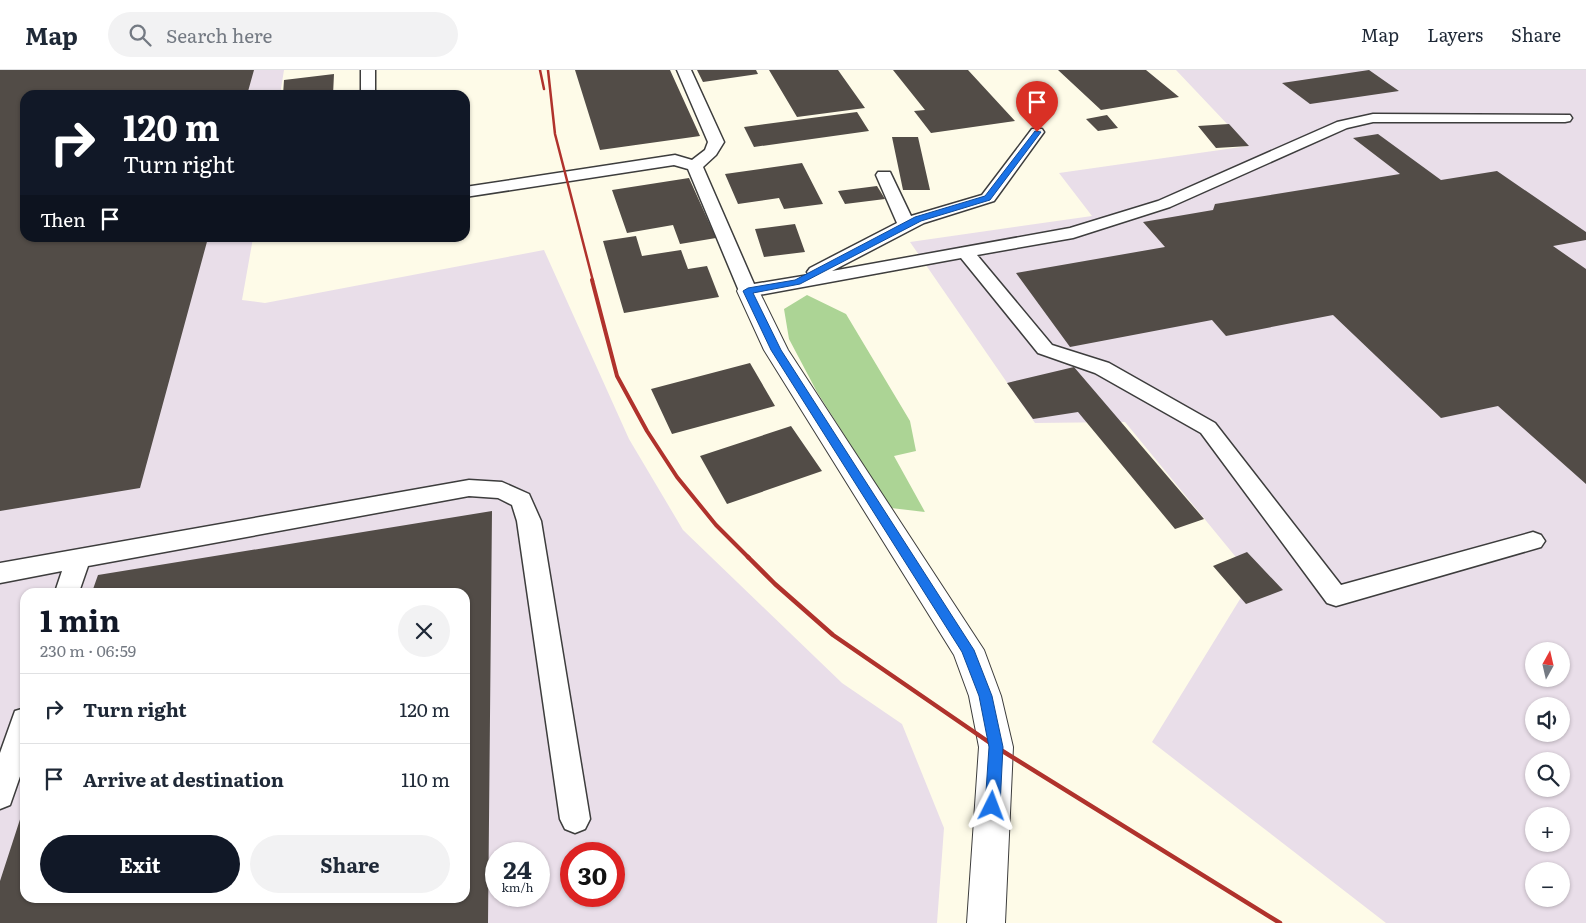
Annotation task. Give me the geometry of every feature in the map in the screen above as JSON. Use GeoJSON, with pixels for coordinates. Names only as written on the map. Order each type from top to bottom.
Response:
{"type":"FeatureCollection","features":[{"type":"Feature","properties":{"kind":"street"},"geometry":{"type":"LineString","coordinates":[[748,291],[776,350],[968,650],[985,696],[996,747],[986,923]]}},
{"type":"Feature","properties":{"kind":"lane"},"geometry":{"type":"LineString","coordinates":[[368,70],[368,90]]}},
{"type":"Feature","properties":{"kind":"lane"},"geometry":{"type":"LineString","coordinates":[[684,70],[716,142],[710,152],[695,166]]}},
{"type":"Feature","properties":{"kind":"lane"},"geometry":{"type":"LineString","coordinates":[[695,166],[748,291],[1073,233],[1164,204],[1342,125],[1373,118],[1565,118]]}},
{"type":"Feature","properties":{"kind":"lane"},"geometry":{"type":"LineString","coordinates":[[797,282],[918,219],[988,198],[1037,132]]}},
{"type":"Feature","properties":{"kind":"lane"},"geometry":{"type":"LineString","coordinates":[[470,191],[675,160],[695,166]]}},
{"type":"Feature","properties":{"kind":"lane"},"geometry":{"type":"LineString","coordinates":[[884,175],[906,225]]}},
{"type":"Feature","properties":{"kind":"lane"},"geometry":{"type":"LineString","coordinates":[[965,252],[1045,349],[1102,368],[1208,428],[1336,596],[1533,541]]}},
{"type":"Feature","properties":{"kind":"lane"},"geometry":{"type":"LineString","coordinates":[[0,573],[469,488],[502,490],[522,500],[529,521],[575,819]]}},
{"type":"Feature","properties":{"kind":"lane"},"geometry":{"type":"LineString","coordinates":[[69,588],[78,560]]}},
{"type":"Feature","properties":{"kind":"lane"},"geometry":{"type":"LineString","coordinates":[[0,795],[20,735]]}},
{"type":"Feature","properties":{"kind":"shaded area"},"geometry":{"type":"Polygon","coordinates":[[[0,70],[284,70],[281,90],[20,90],[20,242],[252,242],[242,300],[265,303],[544,250],[629,439],[683,530],[842,683],[902,724],[944,828],[937,923],[0,923],[0,70]]]}},
{"type":"Feature","properties":{"kind":"shaded area"},"geometry":{"type":"Polygon","coordinates":[[[1176,70],[1586,70],[1586,923],[1386,923],[1152,742],[1253,578],[1125,422],[1035,423],[910,242],[1092,216],[1059,173],[1248,146],[1176,70]]]}},
{"type":"Feature","properties":{"kind":"green space"},"geometry":{"type":"Polygon","coordinates":[[[807,295],[846,314],[910,421],[916,451],[894,456],[925,512],[891,508],[817,392],[789,339],[784,309],[807,295]]]}},
{"type":"Feature","properties":{"kind":"building"},"geometry":{"type":"Polygon","coordinates":[[[0,70],[254,70],[248,90],[20,90],[20,242],[207,242],[140,488],[0,511],[0,70]]]}},
{"type":"Feature","properties":{"kind":"building"},"geometry":{"type":"Polygon","coordinates":[[[575,70],[670,70],[700,136],[600,150],[575,70]]]}},
{"type":"Feature","properties":{"kind":"building"},"geometry":{"type":"Polygon","coordinates":[[[697,70],[756,70],[758,74],[703,82],[697,70]]]}},
{"type":"Feature","properties":{"kind":"building"},"geometry":{"type":"Polygon","coordinates":[[[769,70],[838,70],[865,108],[797,117],[769,70]]]}},
{"type":"Feature","properties":{"kind":"building"},"geometry":{"type":"Polygon","coordinates":[[[893,70],[968,70],[1015,121],[931,133],[914,111],[925,110],[893,70]]]}},
{"type":"Feature","properties":{"kind":"building"},"geometry":{"type":"Polygon","coordinates":[[[1058,70],[1146,70],[1179,97],[1101,110],[1058,70]]]}},
{"type":"Feature","properties":{"kind":"building"},"geometry":{"type":"Polygon","coordinates":[[[1369,70],[1399,91],[1310,104],[1282,83],[1369,70]]]}},
{"type":"Feature","properties":{"kind":"building"},"geometry":{"type":"Polygon","coordinates":[[[334,74],[333,90],[283,90],[284,80],[334,74]]]}},
{"type":"Feature","properties":{"kind":"building"},"geometry":{"type":"Polygon","coordinates":[[[857,112],[869,131],[754,147],[744,127],[857,112]]]}},
{"type":"Feature","properties":{"kind":"building"},"geometry":{"type":"Polygon","coordinates":[[[1107,115],[1118,128],[1098,131],[1086,119],[1107,115]]]}},
{"type":"Feature","properties":{"kind":"building"},"geometry":{"type":"Polygon","coordinates":[[[1229,124],[1249,146],[1216,148],[1198,126],[1229,124]]]}},
{"type":"Feature","properties":{"kind":"building"},"geometry":{"type":"Polygon","coordinates":[[[1378,134],[1441,180],[1497,171],[1586,232],[1586,240],[1553,246],[1586,269],[1586,484],[1498,406],[1441,418],[1333,315],[1226,336],[1212,320],[1070,347],[1016,273],[1165,247],[1143,222],[1213,210],[1215,204],[1400,174],[1353,138],[1378,134]]]}},
{"type":"Feature","properties":{"kind":"building"},"geometry":{"type":"Polygon","coordinates":[[[892,137],[918,137],[930,190],[903,190],[892,137]]]}},
{"type":"Feature","properties":{"kind":"building"},"geometry":{"type":"Polygon","coordinates":[[[802,163],[823,204],[784,209],[779,198],[738,204],[725,174],[802,163]]]}},
{"type":"Feature","properties":{"kind":"building"},"geometry":{"type":"Polygon","coordinates":[[[689,178],[716,238],[680,244],[673,225],[627,233],[612,190],[689,178]]]}},
{"type":"Feature","properties":{"kind":"building"},"geometry":{"type":"Polygon","coordinates":[[[877,186],[885,199],[845,204],[838,191],[877,186]]]}},
{"type":"Feature","properties":{"kind":"building"},"geometry":{"type":"Polygon","coordinates":[[[795,224],[805,252],[764,257],[755,229],[795,224]]]}},
{"type":"Feature","properties":{"kind":"building"},"geometry":{"type":"Polygon","coordinates":[[[636,236],[642,256],[681,250],[688,269],[707,266],[719,297],[624,313],[603,241],[636,236]]]}},
{"type":"Feature","properties":{"kind":"building"},"geometry":{"type":"Polygon","coordinates":[[[750,363],[775,406],[672,434],[651,389],[750,363]]]}},
{"type":"Feature","properties":{"kind":"building"},"geometry":{"type":"Polygon","coordinates":[[[1074,367],[1204,519],[1175,529],[1078,412],[1033,419],[1007,383],[1074,367]]]}},
{"type":"Feature","properties":{"kind":"building"},"geometry":{"type":"Polygon","coordinates":[[[791,426],[822,471],[727,504],[700,456],[791,426]]]}},
{"type":"Feature","properties":{"kind":"building"},"geometry":{"type":"Polygon","coordinates":[[[492,511],[489,842],[485,842],[485,907],[488,907],[488,923],[0,923],[0,881],[20,819],[20,903],[470,903],[470,588],[93,588],[98,575],[492,511]]]}},
{"type":"Feature","properties":{"kind":"building"},"geometry":{"type":"Polygon","coordinates":[[[1247,552],[1283,590],[1246,604],[1213,566],[1247,552]]]}},
{"type":"Feature","properties":{"kind":"railway"},"geometry":{"type":"LineString","coordinates":[[540,70],[544,89]]}},
{"type":"Feature","properties":{"kind":"railway"},"geometry":{"type":"LineString","coordinates":[[548,70],[555,134],[593,281]]}},
{"type":"Feature","properties":{"kind":"railway"},"geometry":{"type":"LineString","coordinates":[[592,280],[617,376],[647,431],[677,477],[716,525],[775,584],[833,635],[996,747],[1280,923]]}},
{"type":"Feature","properties":{"kind":"route"},"geometry":{"type":"LineString","coordinates":[[992,806],[996,747],[985,696],[968,650],[776,350],[748,291],[797,282],[918,219],[988,198],[1037,132]]}}]}
